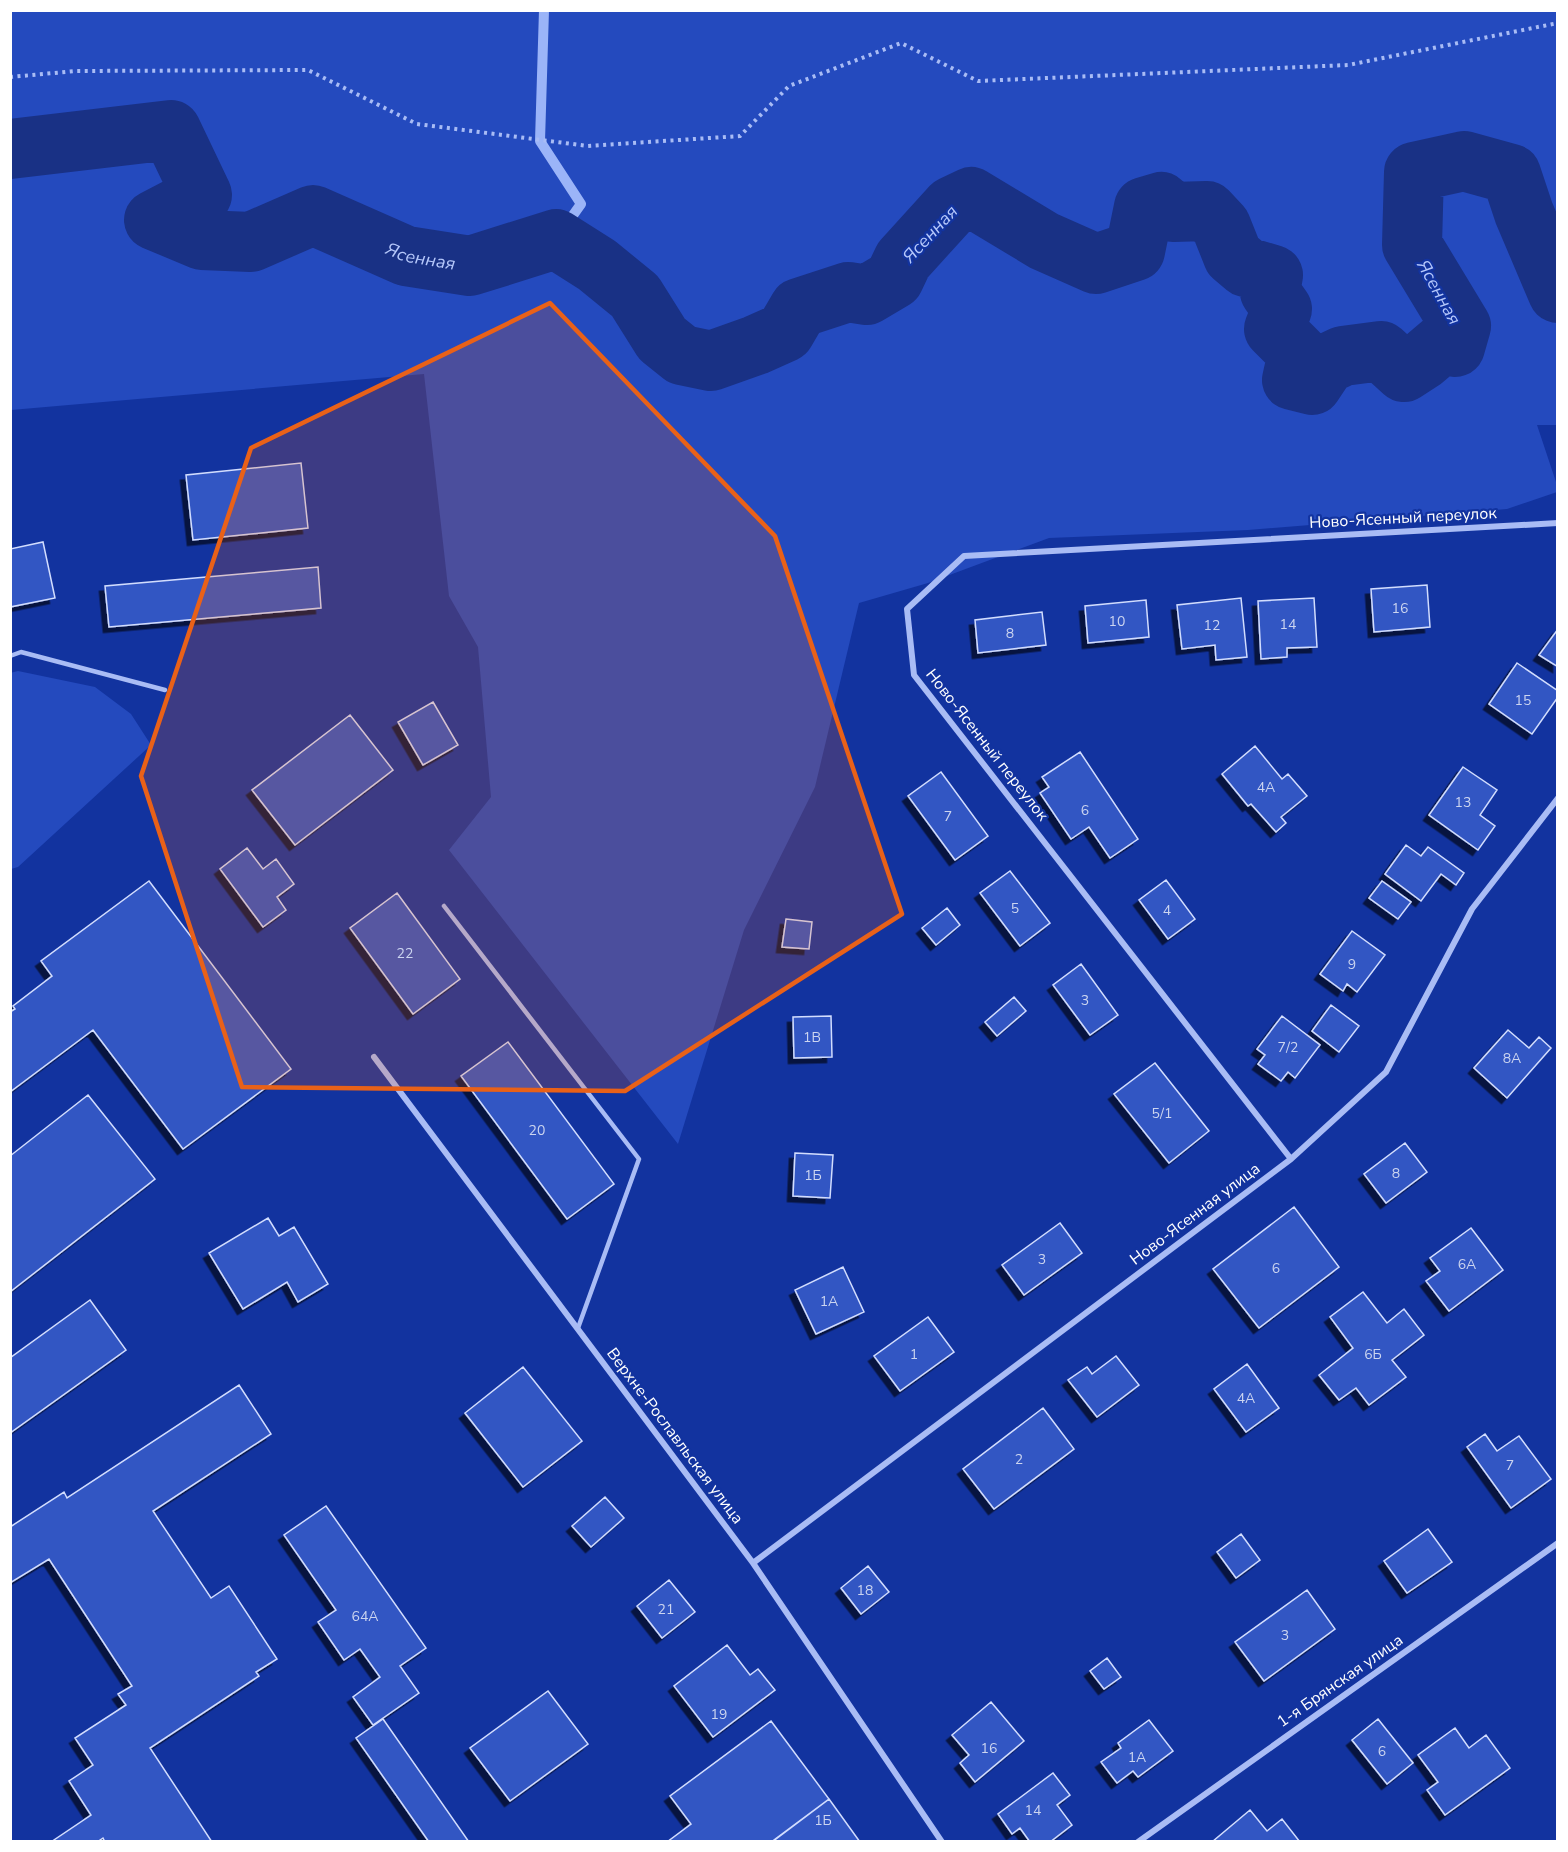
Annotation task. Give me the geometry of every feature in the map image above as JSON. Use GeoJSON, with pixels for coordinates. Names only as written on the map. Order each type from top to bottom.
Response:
{"type":"FeatureCollection","features":[{"type":"Feature","properties":{"kind":"street","name":"Ново-Ясенный переулок"},"geometry":{"type":"LineString","coordinates":[[1291,1159],[914,675],[908,609],[964,556],[1557,523]]}},
{"type":"Feature","properties":{"kind":"street","name":"Ново-Ясенная улица"},"geometry":{"type":"LineString","coordinates":[[753,1563],[1291,1159],[1386,1072],[1472,909],[1557,798]]}},
{"type":"Feature","properties":{"kind":"street","name":"Верхне-Рославльская улица"},"geometry":{"type":"LineString","coordinates":[[374,1057],[753,1563],[942,1842]]}},
{"type":"Feature","properties":{"kind":"street","name":"1-я Брянская улица"},"geometry":{"type":"LineString","coordinates":[[1138,1842],[1557,1543]]}},
{"type":"Feature","properties":{"kind":"lane"},"geometry":{"type":"LineString","coordinates":[[10,656],[21,652],[165,690]]}},
{"type":"Feature","properties":{"kind":"lane"},"geometry":{"type":"LineString","coordinates":[[444,906],[639,1159],[578,1329]]}},
{"type":"Feature","properties":{"kind":"path"},"geometry":{"type":"LineString","coordinates":[[10,76],[76,71],[308,70],[417,124],[588,146],[740,136],[789,86],[901,43],[978,81],[1348,65],[1557,23]]}},
{"type":"Feature","properties":{"kind":"highlighted area"},"geometry":{"type":"Polygon","coordinates":[[[550,303],[775,536],[902,914],[625,1091],[242,1087],[141,776],[251,448],[550,303]]]}},
{"type":"Feature","properties":{"kind":"shaded area"},"geometry":{"type":"Polygon","coordinates":[[[11,11],[1557,11],[1558,425],[1537,425],[1557,485],[1557,492],[1507,509],[1248,530],[1049,538],[928,583],[859,603],[815,787],[744,930],[678,1144],[449,850],[491,797],[478,647],[449,596],[424,374],[11,410],[11,11]]]}},
{"type":"Feature","properties":{"kind":"shaded area"},"geometry":{"type":"Polygon","coordinates":[[[18,671],[95,687],[131,714],[151,745],[18,867],[11,869],[10,673],[18,671]]]}},
{"type":"Feature","properties":{"kind":"building"},"geometry":{"type":"Polygon","coordinates":[[[301,463],[308,528],[193,540],[186,475],[301,463]]]}},
{"type":"Feature","properties":{"kind":"building"},"geometry":{"type":"Polygon","coordinates":[[[43,542],[55,598],[10,607],[10,549],[43,542]]]}},
{"type":"Feature","properties":{"kind":"building"},"geometry":{"type":"Polygon","coordinates":[[[318,567],[321,608],[109,627],[105,586],[318,567]]]}},
{"type":"Feature","properties":{"kind":"building"},"geometry":{"type":"Polygon","coordinates":[[[1427,585],[1430,627],[1374,632],[1371,589],[1427,585]]]}},
{"type":"Feature","properties":{"kind":"building"},"geometry":{"type":"Polygon","coordinates":[[[1241,598],[1247,657],[1216,660],[1215,645],[1182,649],[1177,605],[1241,598]]]}},
{"type":"Feature","properties":{"kind":"building"},"geometry":{"type":"Polygon","coordinates":[[[1314,598],[1317,647],[1287,648],[1287,657],[1261,659],[1258,601],[1314,598]]]}},
{"type":"Feature","properties":{"kind":"building"},"geometry":{"type":"Polygon","coordinates":[[[1146,600],[1149,637],[1088,643],[1085,606],[1146,600]]]}},
{"type":"Feature","properties":{"kind":"building"},"geometry":{"type":"Polygon","coordinates":[[[1042,612],[1046,645],[978,653],[975,620],[1042,612]]]}},
{"type":"Feature","properties":{"kind":"building"},"geometry":{"type":"Polygon","coordinates":[[[1558,629],[1558,667],[1539,655],[1558,629]]]}},
{"type":"Feature","properties":{"kind":"building"},"geometry":{"type":"Polygon","coordinates":[[[1517,663],[1558,691],[1558,697],[1532,734],[1489,704],[1517,663]]]}},
{"type":"Feature","properties":{"kind":"building"},"geometry":{"type":"Polygon","coordinates":[[[433,702],[458,745],[423,765],[398,722],[433,702]]]}},
{"type":"Feature","properties":{"kind":"building"},"geometry":{"type":"Polygon","coordinates":[[[350,715],[393,770],[295,845],[252,790],[350,715]]]}},
{"type":"Feature","properties":{"kind":"building"},"geometry":{"type":"Polygon","coordinates":[[[1255,746],[1282,779],[1288,774],[1307,796],[1281,817],[1286,823],[1276,832],[1251,804],[1248,806],[1222,774],[1255,746]]]}},
{"type":"Feature","properties":{"kind":"building"},"geometry":{"type":"Polygon","coordinates":[[[1080,752],[1138,839],[1110,858],[1089,827],[1071,839],[1040,793],[1049,787],[1042,777],[1080,752]]]}},
{"type":"Feature","properties":{"kind":"building"},"geometry":{"type":"Polygon","coordinates":[[[1463,767],[1497,790],[1480,815],[1495,826],[1478,850],[1429,815],[1463,767]]]}},
{"type":"Feature","properties":{"kind":"building"},"geometry":{"type":"Polygon","coordinates":[[[941,772],[988,836],[955,860],[908,796],[941,772]]]}},
{"type":"Feature","properties":{"kind":"building"},"geometry":{"type":"Polygon","coordinates":[[[1406,845],[1421,856],[1428,847],[1464,873],[1456,885],[1441,874],[1421,901],[1385,874],[1406,845]]]}},
{"type":"Feature","properties":{"kind":"building"},"geometry":{"type":"Polygon","coordinates":[[[247,848],[263,869],[276,859],[294,884],[277,897],[286,910],[263,927],[220,869],[247,848]]]}},
{"type":"Feature","properties":{"kind":"building"},"geometry":{"type":"Polygon","coordinates":[[[1010,871],[1050,923],[1020,946],[980,893],[1010,871]]]}},
{"type":"Feature","properties":{"kind":"building"},"geometry":{"type":"Polygon","coordinates":[[[1166,880],[1195,919],[1168,939],[1139,900],[1166,880]]]}},
{"type":"Feature","properties":{"kind":"building"},"geometry":{"type":"Polygon","coordinates":[[[149,881],[291,1069],[183,1149],[93,1030],[10,1092],[10,1012],[15,1009],[13,1006],[52,976],[41,961],[149,881]]]}},
{"type":"Feature","properties":{"kind":"building"},"geometry":{"type":"Polygon","coordinates":[[[1382,881],[1411,902],[1398,919],[1369,898],[1382,881]]]}},
{"type":"Feature","properties":{"kind":"building"},"geometry":{"type":"Polygon","coordinates":[[[397,893],[460,979],[413,1014],[350,928],[397,893]]]}},
{"type":"Feature","properties":{"kind":"building"},"geometry":{"type":"Polygon","coordinates":[[[947,908],[960,925],[936,945],[922,928],[947,908]]]}},
{"type":"Feature","properties":{"kind":"building"},"geometry":{"type":"Polygon","coordinates":[[[786,919],[812,922],[809,949],[782,947],[786,919]]]}},
{"type":"Feature","properties":{"kind":"building"},"geometry":{"type":"Polygon","coordinates":[[[1352,931],[1385,955],[1357,992],[1347,984],[1343,991],[1320,974],[1352,931]]]}},
{"type":"Feature","properties":{"kind":"building"},"geometry":{"type":"Polygon","coordinates":[[[1081,964],[1118,1015],[1090,1035],[1053,985],[1081,964]]]}},
{"type":"Feature","properties":{"kind":"building"},"geometry":{"type":"Polygon","coordinates":[[[1014,997],[1026,1011],[997,1036],[985,1022],[1014,997]]]}},
{"type":"Feature","properties":{"kind":"building"},"geometry":{"type":"Polygon","coordinates":[[[1331,1005],[1359,1026],[1339,1052],[1312,1031],[1331,1005]]]}},
{"type":"Feature","properties":{"kind":"building"},"geometry":{"type":"Polygon","coordinates":[[[831,1016],[832,1057],[794,1058],[793,1017],[831,1016]]]}},
{"type":"Feature","properties":{"kind":"building"},"geometry":{"type":"Polygon","coordinates":[[[1282,1016],[1320,1045],[1295,1078],[1288,1072],[1281,1081],[1258,1064],[1265,1055],[1257,1049],[1282,1016]]]}},
{"type":"Feature","properties":{"kind":"building"},"geometry":{"type":"Polygon","coordinates":[[[1508,1030],[1529,1048],[1539,1037],[1551,1048],[1507,1098],[1474,1068],[1508,1030]]]}},
{"type":"Feature","properties":{"kind":"building"},"geometry":{"type":"Polygon","coordinates":[[[508,1042],[614,1184],[567,1219],[461,1076],[508,1042]]]}},
{"type":"Feature","properties":{"kind":"building"},"geometry":{"type":"Polygon","coordinates":[[[1155,1063],[1209,1131],[1169,1163],[1114,1094],[1155,1063]]]}},
{"type":"Feature","properties":{"kind":"building"},"geometry":{"type":"Polygon","coordinates":[[[88,1095],[155,1179],[10,1292],[10,1156],[88,1095]]]}},
{"type":"Feature","properties":{"kind":"building"},"geometry":{"type":"Polygon","coordinates":[[[1405,1143],[1427,1172],[1386,1203],[1364,1174],[1405,1143]]]}},
{"type":"Feature","properties":{"kind":"building"},"geometry":{"type":"Polygon","coordinates":[[[795,1153],[833,1155],[830,1198],[793,1196],[795,1153]]]}},
{"type":"Feature","properties":{"kind":"building"},"geometry":{"type":"Polygon","coordinates":[[[1294,1207],[1339,1267],[1259,1328],[1213,1269],[1294,1207]]]}},
{"type":"Feature","properties":{"kind":"building"},"geometry":{"type":"Polygon","coordinates":[[[268,1218],[279,1236],[294,1227],[328,1284],[298,1302],[287,1282],[243,1309],[209,1253],[268,1218]]]}},
{"type":"Feature","properties":{"kind":"building"},"geometry":{"type":"Polygon","coordinates":[[[1060,1223],[1082,1253],[1024,1295],[1002,1265],[1060,1223]]]}},
{"type":"Feature","properties":{"kind":"building"},"geometry":{"type":"Polygon","coordinates":[[[1471,1228],[1503,1270],[1449,1311],[1426,1281],[1440,1271],[1430,1258],[1471,1228]]]}},
{"type":"Feature","properties":{"kind":"building"},"geometry":{"type":"Polygon","coordinates":[[[843,1267],[864,1312],[816,1334],[795,1290],[843,1267]]]}},
{"type":"Feature","properties":{"kind":"building"},"geometry":{"type":"Polygon","coordinates":[[[1363,1292],[1387,1323],[1404,1309],[1424,1335],[1392,1360],[1406,1377],[1369,1405],[1356,1388],[1339,1400],[1319,1375],[1353,1348],[1330,1317],[1363,1292]]]}},
{"type":"Feature","properties":{"kind":"building"},"geometry":{"type":"Polygon","coordinates":[[[90,1300],[126,1350],[10,1433],[10,1358],[90,1300]]]}},
{"type":"Feature","properties":{"kind":"building"},"geometry":{"type":"Polygon","coordinates":[[[928,1317],[954,1352],[900,1391],[874,1356],[928,1317]]]}},
{"type":"Feature","properties":{"kind":"building"},"geometry":{"type":"Polygon","coordinates":[[[1116,1356],[1139,1385],[1097,1417],[1068,1380],[1087,1367],[1092,1374],[1116,1356]]]}},
{"type":"Feature","properties":{"kind":"building"},"geometry":{"type":"Polygon","coordinates":[[[1247,1364],[1279,1408],[1246,1432],[1214,1389],[1247,1364]]]}},
{"type":"Feature","properties":{"kind":"building"},"geometry":{"type":"Polygon","coordinates":[[[523,1367],[582,1441],[523,1487],[465,1413],[523,1367]]]}},
{"type":"Feature","properties":{"kind":"building"},"geometry":{"type":"Polygon","coordinates":[[[239,1385],[271,1434],[153,1511],[211,1598],[229,1586],[277,1659],[256,1672],[259,1676],[150,1748],[212,1842],[105,1842],[103,1838],[97,1842],[51,1842],[91,1815],[69,1781],[93,1765],[75,1738],[126,1705],[118,1694],[132,1686],[49,1559],[10,1583],[10,1527],[64,1492],[67,1498],[239,1385]]]}},
{"type":"Feature","properties":{"kind":"building"},"geometry":{"type":"Polygon","coordinates":[[[1043,1408],[1074,1449],[994,1509],[963,1469],[1043,1408]]]}},
{"type":"Feature","properties":{"kind":"building"},"geometry":{"type":"Polygon","coordinates":[[[1485,1434],[1497,1451],[1519,1436],[1551,1479],[1511,1508],[1467,1447],[1485,1434]]]}},
{"type":"Feature","properties":{"kind":"building"},"geometry":{"type":"Polygon","coordinates":[[[605,1497],[624,1518],[591,1547],[572,1526],[605,1497]]]}},
{"type":"Feature","properties":{"kind":"building"},"geometry":{"type":"Polygon","coordinates":[[[326,1506],[426,1648],[400,1666],[419,1693],[373,1725],[353,1697],[380,1677],[360,1649],[344,1660],[318,1622],[336,1610],[284,1535],[326,1506]]]}},
{"type":"Feature","properties":{"kind":"building"},"geometry":{"type":"Polygon","coordinates":[[[1428,1529],[1452,1562],[1407,1593],[1384,1561],[1428,1529]]]}},
{"type":"Feature","properties":{"kind":"building"},"geometry":{"type":"Polygon","coordinates":[[[1241,1534],[1260,1560],[1236,1578],[1217,1552],[1241,1534]]]}},
{"type":"Feature","properties":{"kind":"building"},"geometry":{"type":"Polygon","coordinates":[[[868,1566],[889,1592],[861,1614],[841,1588],[868,1566]]]}},
{"type":"Feature","properties":{"kind":"building"},"geometry":{"type":"Polygon","coordinates":[[[669,1580],[695,1612],[662,1638],[637,1606],[669,1580]]]}},
{"type":"Feature","properties":{"kind":"building"},"geometry":{"type":"Polygon","coordinates":[[[1307,1590],[1335,1629],[1264,1681],[1235,1642],[1307,1590]]]}},
{"type":"Feature","properties":{"kind":"building"},"geometry":{"type":"Polygon","coordinates":[[[727,1645],[750,1675],[758,1669],[775,1690],[713,1737],[674,1686],[727,1645]]]}},
{"type":"Feature","properties":{"kind":"building"},"geometry":{"type":"Polygon","coordinates":[[[1107,1658],[1121,1677],[1104,1689],[1090,1671],[1107,1658]]]}},
{"type":"Feature","properties":{"kind":"building"},"geometry":{"type":"Polygon","coordinates":[[[548,1691],[588,1744],[510,1801],[470,1748],[548,1691]]]}},
{"type":"Feature","properties":{"kind":"building"},"geometry":{"type":"Polygon","coordinates":[[[991,1702],[1024,1741],[975,1782],[960,1763],[969,1755],[952,1735],[991,1702]]]}},
{"type":"Feature","properties":{"kind":"building"},"geometry":{"type":"Polygon","coordinates":[[[383,1719],[469,1842],[429,1842],[356,1738],[383,1719]]]}},
{"type":"Feature","properties":{"kind":"building"},"geometry":{"type":"Polygon","coordinates":[[[1378,1719],[1413,1763],[1387,1784],[1352,1740],[1378,1719]]]}},
{"type":"Feature","properties":{"kind":"building"},"geometry":{"type":"Polygon","coordinates":[[[1149,1720],[1173,1751],[1138,1777],[1133,1771],[1117,1783],[1101,1762],[1121,1748],[1118,1743],[1149,1720]]]}},
{"type":"Feature","properties":{"kind":"building"},"geometry":{"type":"Polygon","coordinates":[[[771,1721],[829,1799],[772,1842],[667,1842],[691,1824],[670,1796],[771,1721]]]}},
{"type":"Feature","properties":{"kind":"building"},"geometry":{"type":"Polygon","coordinates":[[[1455,1728],[1469,1748],[1486,1735],[1510,1768],[1445,1815],[1427,1790],[1438,1782],[1418,1755],[1455,1728]]]}},
{"type":"Feature","properties":{"kind":"building"},"geometry":{"type":"Polygon","coordinates":[[[1053,1773],[1070,1795],[1057,1805],[1072,1825],[1050,1842],[1030,1842],[1020,1828],[1012,1834],[998,1814],[1053,1773]]]}},
{"type":"Feature","properties":{"kind":"building"},"geometry":{"type":"Polygon","coordinates":[[[829,1799],[860,1842],[775,1842],[774,1840],[829,1799]]]}},
{"type":"Feature","properties":{"kind":"building"},"geometry":{"type":"Polygon","coordinates":[[[1250,1810],[1267,1831],[1282,1819],[1300,1842],[1212,1842],[1250,1810]]]}},
{"type":"Feature","properties":{"kind":"waterway"},"geometry":{"type":"LineString","coordinates":[[544,10],[540,141],[581,204],[556,239]]}},
{"type":"Feature","properties":{"kind":"waterway","name":"Ясенная"},"geometry":{"type":"LineString","coordinates":[[10,149],[171,130],[202,195],[154,220],[202,240],[251,242],[313,215],[406,256],[470,266],[556,239],[597,265],[635,296],[662,339],[682,355],[711,361],[785,332],[799,308],[848,292],[867,295],[894,279],[903,260],[952,206],[971,197],[1044,241],[1096,264],[1135,251],[1144,207],[1161,202],[1173,212],[1207,211],[1221,226],[1233,256],[1246,267],[1273,275],[1270,292],[1282,309],[1274,329],[1298,353],[1292,380],[1312,385],[1326,364],[1343,356],[1381,351],[1404,372],[1444,342],[1455,347],[1461,326],[1412,245],[1414,172],[1464,161],[1511,174],[1524,213],[1558,293]]}}]}
